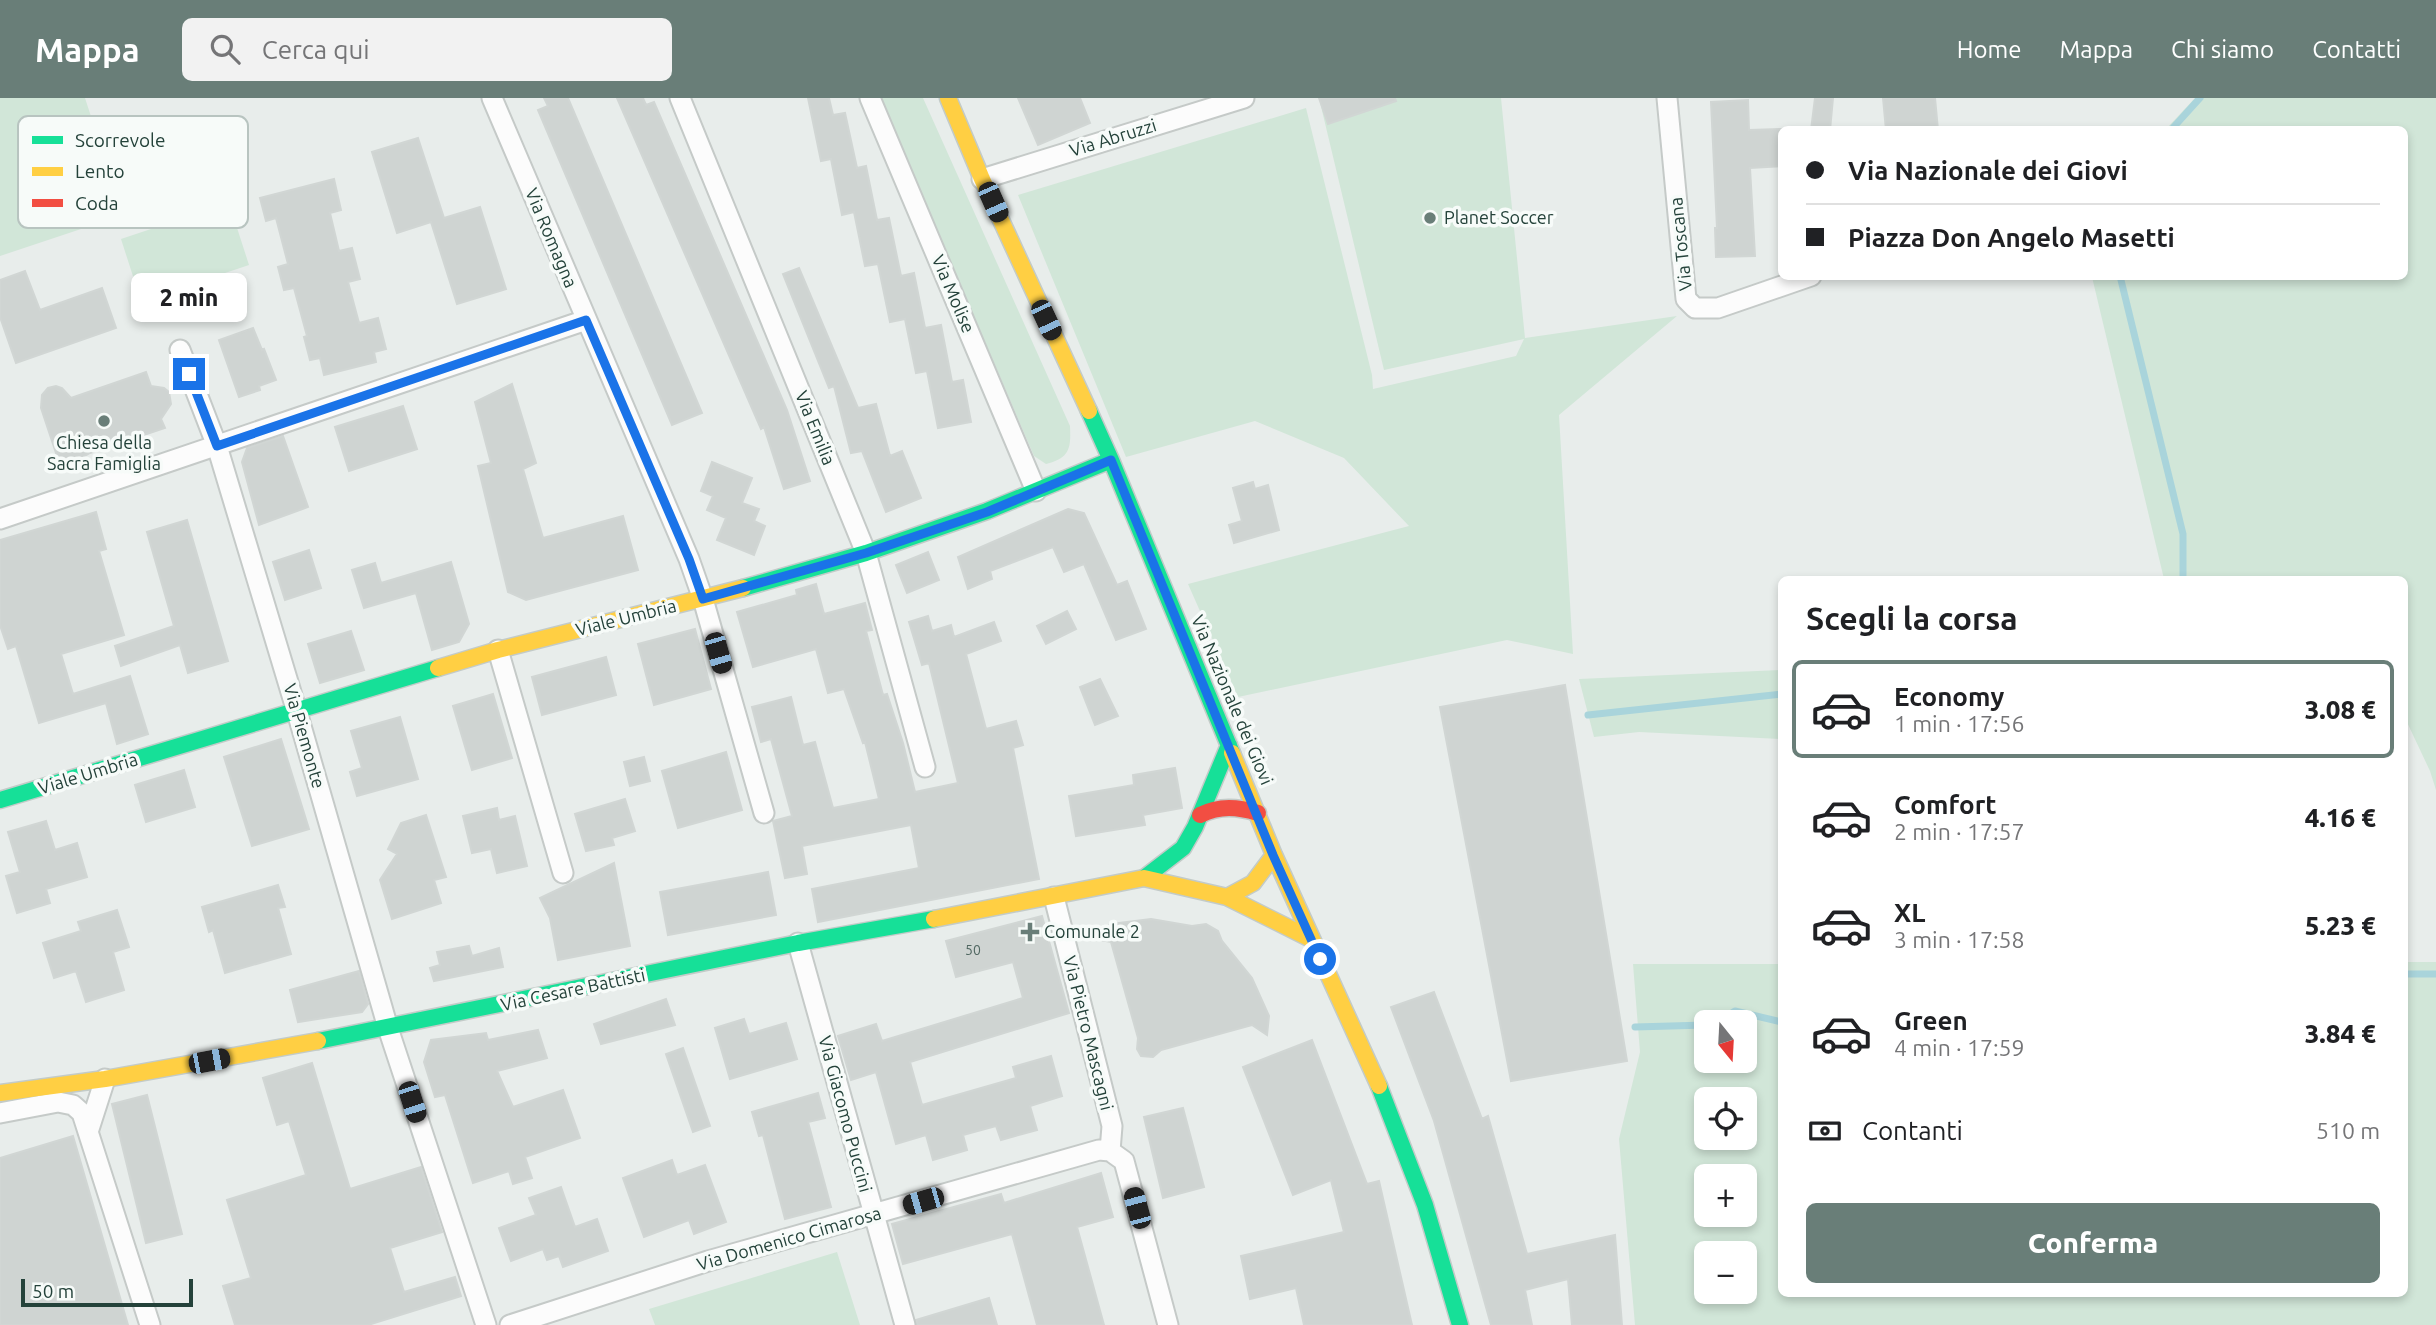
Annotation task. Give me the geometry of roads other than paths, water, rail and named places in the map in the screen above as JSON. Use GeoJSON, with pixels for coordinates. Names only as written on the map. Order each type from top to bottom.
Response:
{"type":"FeatureCollection","features":[{"type":"Feature","properties":{"kind":"street","name":"Via Romagna"},"geometry":{"type":"LineString","coordinates":[[492,98],[689,559],[764,813]]}},
{"type":"Feature","properties":{"kind":"street","name":"Via Emilia"},"geometry":{"type":"LineString","coordinates":[[680,98],[866,553],[925,768]]}},
{"type":"Feature","properties":{"kind":"street","name":"Via Molise"},"geometry":{"type":"LineString","coordinates":[[870,98],[1036,491]]}},
{"type":"Feature","properties":{"kind":"street","name":"Via Nazionale dei Giovi"},"geometry":{"type":"LineString","coordinates":[[948,98],[982,179],[1111,460],[1273,855],[1362,1046],[1396,1127],[1425,1205],[1460,1325]]}},
{"type":"Feature","properties":{"kind":"street","name":"Via Abruzzi"},"geometry":{"type":"LineString","coordinates":[[982,179],[1202,104],[1244,98]]}},
{"type":"Feature","properties":{"kind":"street","name":"Via Toscana"},"geometry":{"type":"LineString","coordinates":[[1667,98],[1686,299],[1695,309],[1718,308],[1799,280]]}},
{"type":"Feature","properties":{"kind":"street"},"geometry":{"type":"LineString","coordinates":[[0,519],[586,320]]}},
{"type":"Feature","properties":{"kind":"street","name":"Via Piemonte"},"geometry":{"type":"LineString","coordinates":[[180,350],[217,446],[388,1028],[486,1325]]}},
{"type":"Feature","properties":{"kind":"street","name":"Viale Umbria"},"geometry":{"type":"LineString","coordinates":[[0,800],[498,650],[703,599],[866,553],[987,512],[1111,460]]}},
{"type":"Feature","properties":{"kind":"street"},"geometry":{"type":"LineString","coordinates":[[498,650],[564,873]]}},
{"type":"Feature","properties":{"kind":"street","name":"Via Cesare Battisti"},"geometry":{"type":"LineString","coordinates":[[1144,878],[1183,848],[1230,745]]}},
{"type":"Feature","properties":{"kind":"street"},"geometry":{"type":"LineString","coordinates":[[1200,815],[1226,807],[1258,813]]}},
{"type":"Feature","properties":{"kind":"street"},"geometry":{"type":"LineString","coordinates":[[1227,897],[1254,883],[1273,855]]}},
{"type":"Feature","properties":{"kind":"street","name":"Via Cesare Battisti"},"geometry":{"type":"LineString","coordinates":[[0,1093],[105,1079],[388,1028],[798,943],[1144,878],[1227,897],[1311,939]]}},
{"type":"Feature","properties":{"kind":"street","name":"Via Pietro Mascagni"},"geometry":{"type":"LineString","coordinates":[[1054,897],[1112,1126],[1110,1151]]}},
{"type":"Feature","properties":{"kind":"street","name":"Via Giacomo Puccini"},"geometry":{"type":"LineString","coordinates":[[798,943],[905,1325]]}},
{"type":"Feature","properties":{"kind":"street"},"geometry":{"type":"LineString","coordinates":[[88,1132],[105,1079]]}},
{"type":"Feature","properties":{"kind":"street"},"geometry":{"type":"LineString","coordinates":[[0,1113],[58,1102],[73,1105],[82,1113],[150,1325]]}},
{"type":"Feature","properties":{"kind":"street","name":"Via Domenico Cimarosa"},"geometry":{"type":"LineString","coordinates":[[510,1325],[708,1261],[1099,1150],[1110,1151]]}},
{"type":"Feature","properties":{"kind":"street"},"geometry":{"type":"LineString","coordinates":[[1110,1151],[1124,1161],[1168,1325]]}},
{"type":"Feature","properties":{"kind":"waterway"},"geometry":{"type":"LineString","coordinates":[[2175,126],[2200,98]]}},
{"type":"Feature","properties":{"kind":"waterway"},"geometry":{"type":"LineString","coordinates":[[2121,280],[2183,534],[2183,576]]}},
{"type":"Feature","properties":{"kind":"waterway"},"geometry":{"type":"LineString","coordinates":[[1588,715],[1778,694]]}},
{"type":"Feature","properties":{"kind":"waterway"},"geometry":{"type":"LineString","coordinates":[[2408,974],[2436,974]]}},
{"type":"Feature","properties":{"kind":"waterway"},"geometry":{"type":"LineString","coordinates":[[1757,1016],[1778,1021]]}},
{"type":"Feature","properties":{"kind":"waterway"},"geometry":{"type":"LineString","coordinates":[[1635,1027],[1694,1025]]}},
{"type":"Feature","properties":{"kind":"place","name":"Planet Soccer"},"geometry":{"type":"Point","coordinates":[1430,218]}},
{"type":"Feature","properties":{"kind":"place","name":"Chiesa della Sacra Famiglia"},"geometry":{"type":"Point","coordinates":[104,421]}},
{"type":"Feature","properties":{"kind":"place","name":"Comunale 2"},"geometry":{"type":"Point","coordinates":[1030,932]}}]}
